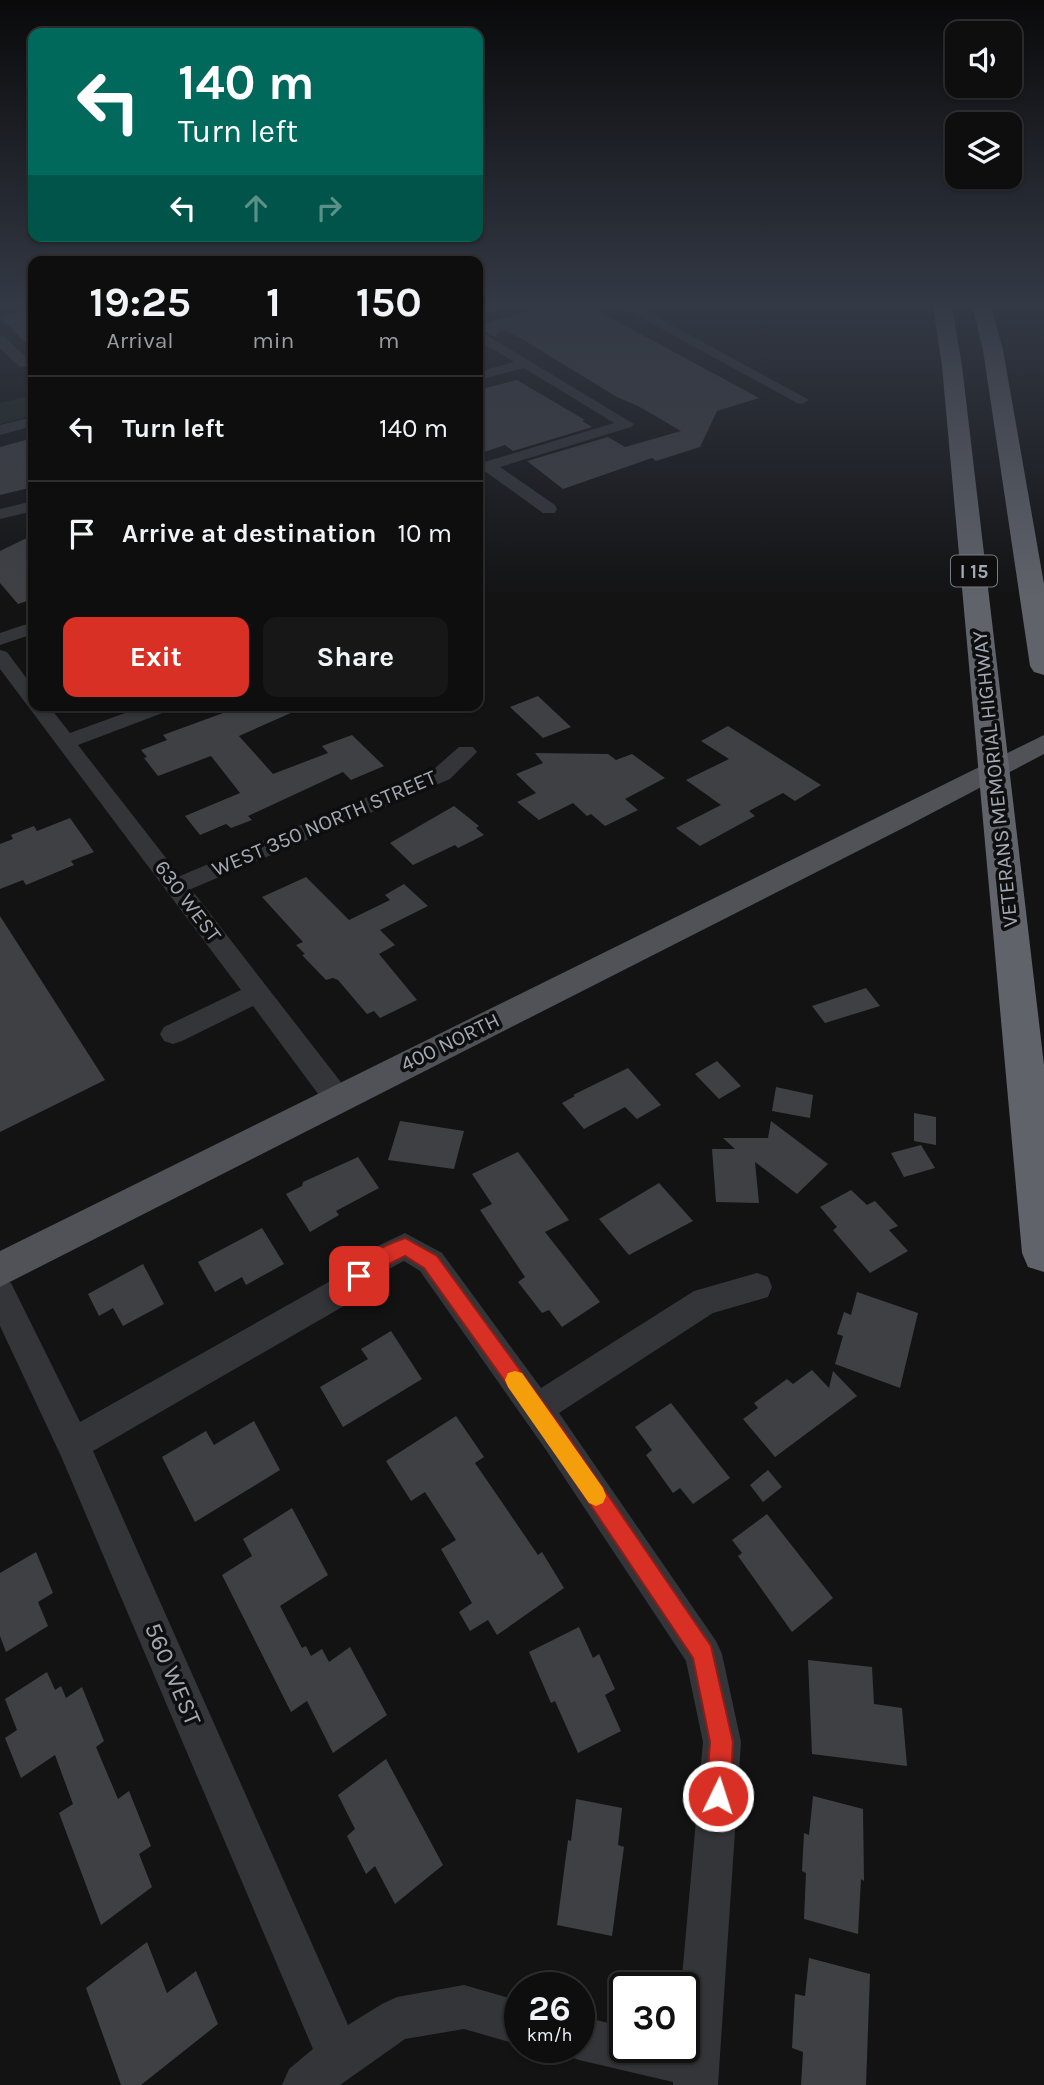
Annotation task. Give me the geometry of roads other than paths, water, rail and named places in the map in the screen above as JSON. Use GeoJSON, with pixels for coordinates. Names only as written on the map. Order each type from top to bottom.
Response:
{"type":"FeatureCollection","features":[{"type":"Feature","properties":{"kind":"highway","name":"VETERANS MEMORIAL HIGHWAY"},"geometry":{"type":"LineString","coordinates":[[956,403],[1044,1252]]}},
{"type":"Feature","properties":{"kind":"highway","name":"I 15"},"geometry":{"type":"LineString","coordinates":[[1002,403],[1044,666]]}},
{"type":"Feature","properties":{"kind":"main road","name":"400 NORTH"},"geometry":{"type":"LineString","coordinates":[[0,1270],[337,1098],[901,818],[1044,743]]}},
{"type":"Feature","properties":{"kind":"street"},"geometry":{"type":"LineString","coordinates":[[483,467],[625,424],[591,403]]}},
{"type":"Feature","properties":{"kind":"street"},"geometry":{"type":"LineString","coordinates":[[0,430],[28,423]]}},
{"type":"Feature","properties":{"kind":"street"},"geometry":{"type":"LineString","coordinates":[[483,467],[549,509]]}},
{"type":"Feature","properties":{"kind":"street"},"geometry":{"type":"LineString","coordinates":[[0,514],[28,507]]}},
{"type":"Feature","properties":{"kind":"street"},"geometry":{"type":"LineString","coordinates":[[0,639],[28,630]]}},
{"type":"Feature","properties":{"kind":"street"},"geometry":{"type":"LineString","coordinates":[[0,656],[28,693]]}},
{"type":"Feature","properties":{"kind":"street","name":"630 WEST"},"geometry":{"type":"LineString","coordinates":[[42,711],[337,1098]]}},
{"type":"Feature","properties":{"kind":"street"},"geometry":{"type":"LineString","coordinates":[[66,742],[150,711]]}},
{"type":"Feature","properties":{"kind":"street","name":"WEST 350 NORTH STREET"},"geometry":{"type":"LineString","coordinates":[[177,886],[442,774],[466,752]]}},
{"type":"Feature","properties":{"kind":"street"},"geometry":{"type":"LineString","coordinates":[[173,1034],[258,993]]}},
{"type":"Feature","properties":{"kind":"street"},"geometry":{"type":"LineString","coordinates":[[74,1444],[345,1289],[372,1263],[405,1246],[430,1262],[558,1439],[703,1654],[722,1742],[696,2075],[595,2043]]}},
{"type":"Feature","properties":{"kind":"street"},"geometry":{"type":"LineString","coordinates":[[535,1410],[705,1301],[757,1287]]}},
{"type":"Feature","properties":{"kind":"street","name":"560 WEST"},"geometry":{"type":"LineString","coordinates":[[0,1293],[74,1444],[339,2057]]}},
{"type":"Feature","properties":{"kind":"street"},"geometry":{"type":"LineString","coordinates":[[305,2085],[339,2057],[397,2019],[464,2007],[504,2018]]}}]}
